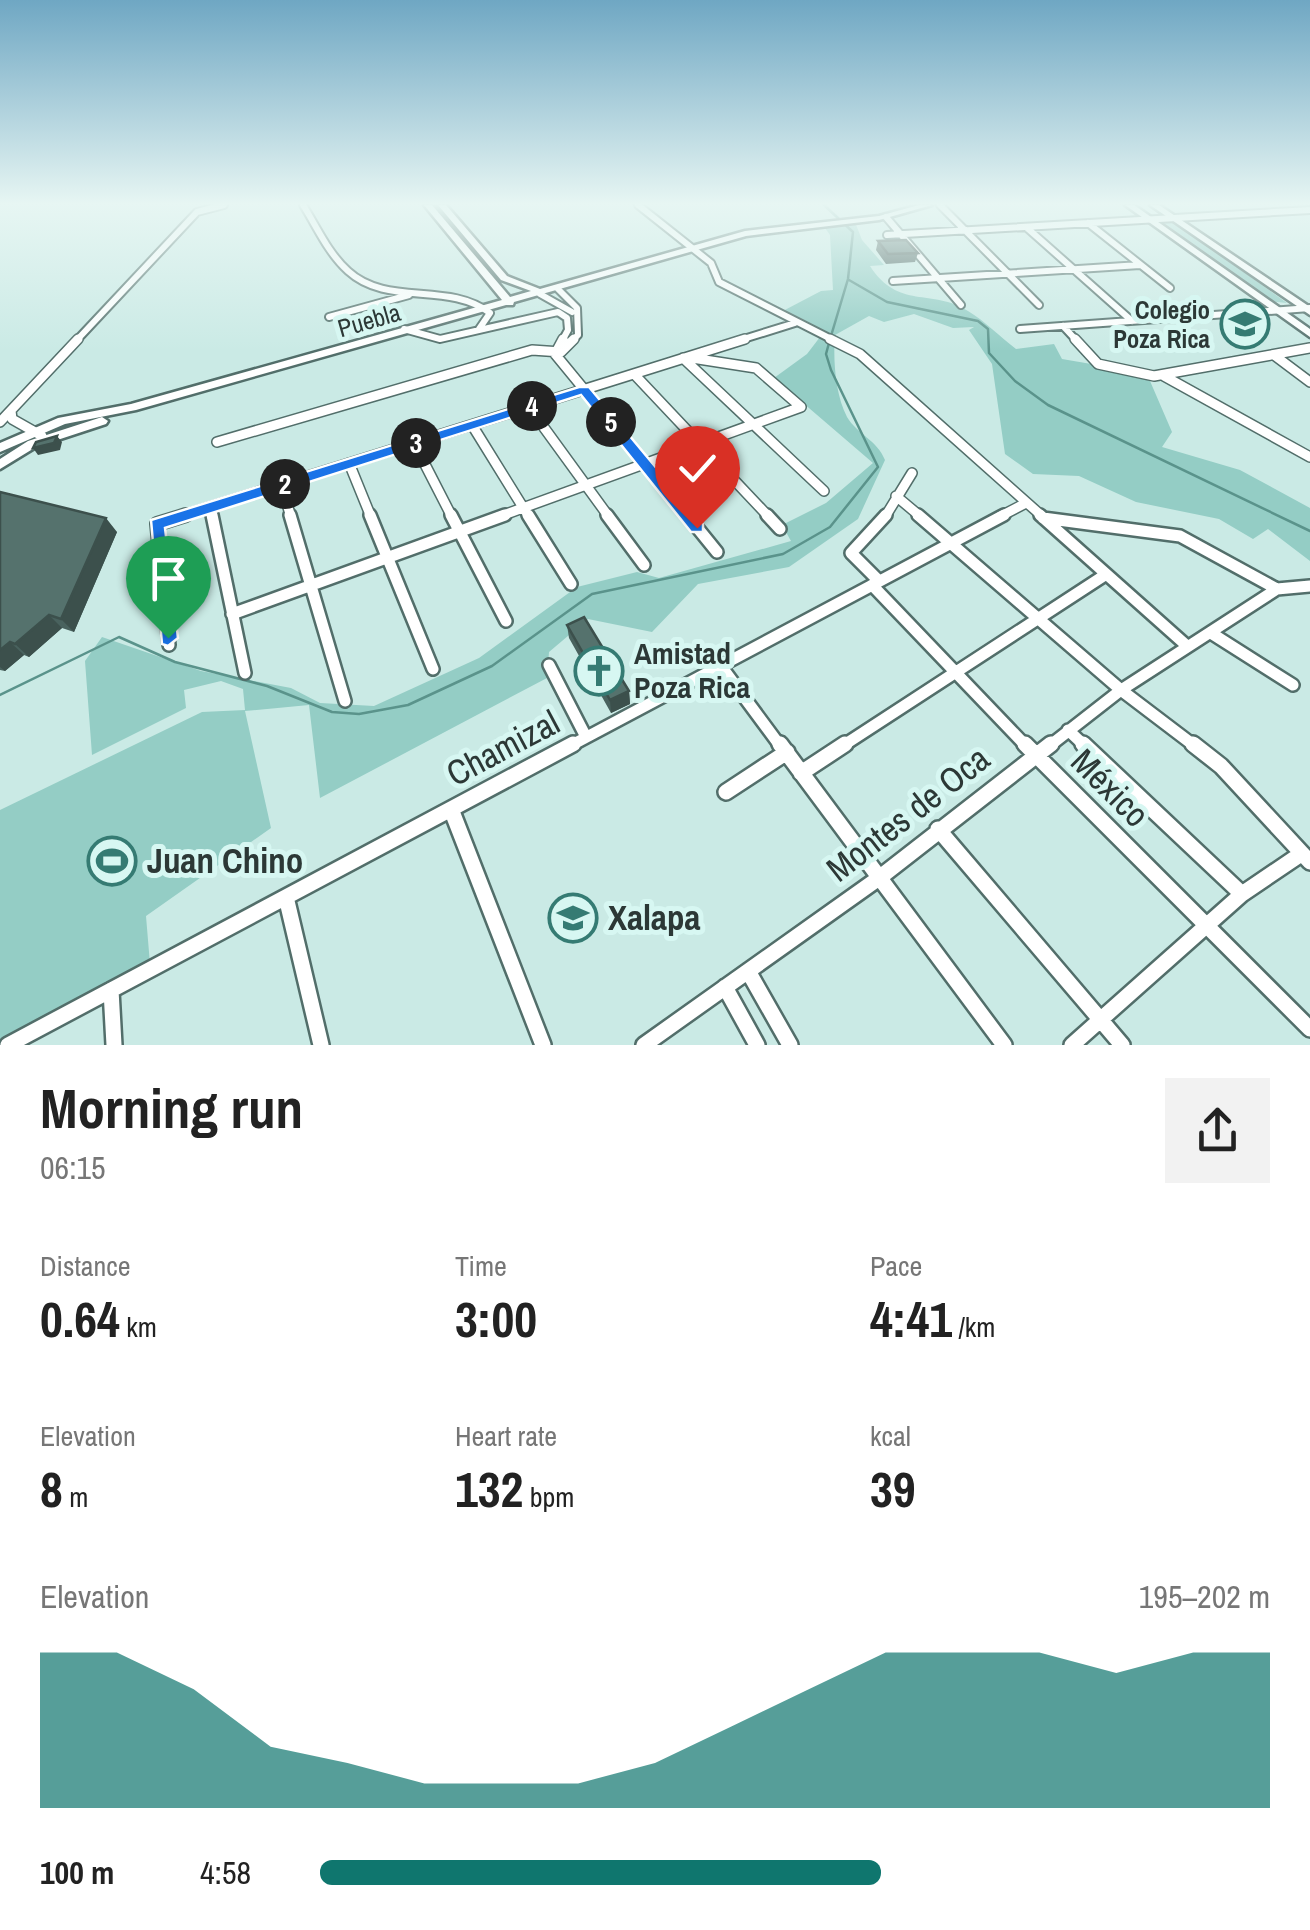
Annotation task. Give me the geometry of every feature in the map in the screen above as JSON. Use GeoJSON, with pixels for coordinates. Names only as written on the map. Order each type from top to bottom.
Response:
{"type":"FeatureCollection","features":[{"type":"Feature","properties":{"kind":"main road"},"geometry":{"type":"LineString","coordinates":[[473,254],[508,301]]}},
{"type":"Feature","properties":{"kind":"main road"},"geometry":{"type":"LineString","coordinates":[[482,254],[510,282],[540,293]]}},
{"type":"Feature","properties":{"kind":"main road","name":"Puebla"},"geometry":{"type":"LineString","coordinates":[[540,293],[679,254]]}},
{"type":"Feature","properties":{"kind":"main road","name":"Puebla"},"geometry":{"type":"LineString","coordinates":[[0,448],[34,432],[680,254]]}},
{"type":"Feature","properties":{"kind":"main road"},"geometry":{"type":"LineString","coordinates":[[1198,254],[1310,334]]}},
{"type":"Feature","properties":{"kind":"main road"},"geometry":{"type":"LineString","coordinates":[[1227,254],[1308,309]]}},
{"type":"Feature","properties":{"kind":"main road"},"geometry":{"type":"LineString","coordinates":[[496,284],[510,282]]}},
{"type":"Feature","properties":{"kind":"main road","name":"Puebla"},"geometry":{"type":"LineString","coordinates":[[0,464],[46,438],[406,330]]}},
{"type":"Feature","properties":{"kind":"street"},"geometry":{"type":"LineString","coordinates":[[0,422],[158,254]]}},
{"type":"Feature","properties":{"kind":"street"},"geometry":{"type":"LineString","coordinates":[[336,254],[349,273],[365,282],[410,295],[458,296],[485,308],[490,319],[479,330]]}},
{"type":"Feature","properties":{"kind":"street"},"geometry":{"type":"LineString","coordinates":[[701,254],[712,263],[719,282],[794,323],[844,344],[1186,645]]}},
{"type":"Feature","properties":{"kind":"street"},"geometry":{"type":"LineString","coordinates":[[919,254],[961,305]]}},
{"type":"Feature","properties":{"kind":"street"},"geometry":{"type":"LineString","coordinates":[[988,254],[1040,305]]}},
{"type":"Feature","properties":{"kind":"street"},"geometry":{"type":"LineString","coordinates":[[1057,254],[1132,321]]}},
{"type":"Feature","properties":{"kind":"street"},"geometry":{"type":"LineString","coordinates":[[1127,254],[1170,288]]}},
{"type":"Feature","properties":{"kind":"street"},"geometry":{"type":"LineString","coordinates":[[893,282],[1140,264]]}},
{"type":"Feature","properties":{"kind":"street"},"geometry":{"type":"LineString","coordinates":[[365,282],[376,305]]}},
{"type":"Feature","properties":{"kind":"street"},"geometry":{"type":"LineString","coordinates":[[554,354],[578,335],[576,308],[558,289]]}},
{"type":"Feature","properties":{"kind":"street"},"geometry":{"type":"LineString","coordinates":[[538,313],[540,293],[577,315]]}},
{"type":"Feature","properties":{"kind":"street"},"geometry":{"type":"LineString","coordinates":[[328,317],[410,295]]}},
{"type":"Feature","properties":{"kind":"street"},"geometry":{"type":"LineString","coordinates":[[508,301],[538,313]]}},
{"type":"Feature","properties":{"kind":"street"},"geometry":{"type":"LineString","coordinates":[[1020,329],[1308,309]]}},
{"type":"Feature","properties":{"kind":"street"},"geometry":{"type":"LineString","coordinates":[[406,330],[446,336],[538,313],[558,312],[568,322],[554,354]]}},
{"type":"Feature","properties":{"kind":"street"},"geometry":{"type":"LineString","coordinates":[[169,645],[157,524],[794,323]]}},
{"type":"Feature","properties":{"kind":"street"},"geometry":{"type":"LineString","coordinates":[[1063,326],[1098,364],[1164,376],[1310,457]]}},
{"type":"Feature","properties":{"kind":"street"},"geometry":{"type":"LineString","coordinates":[[1164,376],[1310,348]]}},
{"type":"Feature","properties":{"kind":"street"},"geometry":{"type":"LineString","coordinates":[[216,442],[532,350],[554,354],[716,552]]}},
{"type":"Feature","properties":{"kind":"street"},"geometry":{"type":"LineString","coordinates":[[1274,354],[1310,382]]}},
{"type":"Feature","properties":{"kind":"street"},"geometry":{"type":"LineString","coordinates":[[232,614],[801,408],[756,368],[685,358]]}},
{"type":"Feature","properties":{"kind":"street"},"geometry":{"type":"LineString","coordinates":[[685,358],[824,491]]}},
{"type":"Feature","properties":{"kind":"street"},"geometry":{"type":"LineString","coordinates":[[634,374],[780,529]]}},
{"type":"Feature","properties":{"kind":"street"},"geometry":{"type":"LineString","coordinates":[[529,407],[644,565]]}},
{"type":"Feature","properties":{"kind":"street"},"geometry":{"type":"LineString","coordinates":[[12,410],[12,419],[19,427],[46,438]]}},
{"type":"Feature","properties":{"kind":"street"},"geometry":{"type":"LineString","coordinates":[[472,425],[571,584]]}},
{"type":"Feature","properties":{"kind":"street"},"geometry":{"type":"LineString","coordinates":[[414,443],[506,622]]}},
{"type":"Feature","properties":{"kind":"street"},"geometry":{"type":"LineString","coordinates":[[349,464],[433,669]]}},
{"type":"Feature","properties":{"kind":"street"},"geometry":{"type":"LineString","coordinates":[[912,474],[896,496],[1121,690],[1222,766],[1306,858],[1242,894],[1072,1045]]}},
{"type":"Feature","properties":{"kind":"street"},"geometry":{"type":"LineString","coordinates":[[282,485],[345,701]]}},
{"type":"Feature","properties":{"kind":"street","name":"México"},"geometry":{"type":"LineString","coordinates":[[896,496],[882,522],[850,553],[952,672],[1310,1029]]}},
{"type":"Feature","properties":{"kind":"street","name":"Chamizal"},"geometry":{"type":"LineString","coordinates":[[8,1045],[1026,503]]}},
{"type":"Feature","properties":{"kind":"street"},"geometry":{"type":"LineString","coordinates":[[210,508],[245,673]]}},
{"type":"Feature","properties":{"kind":"street"},"geometry":{"type":"LineString","coordinates":[[1043,518],[1180,536],[1277,589]]}},
{"type":"Feature","properties":{"kind":"street"},"geometry":{"type":"LineString","coordinates":[[802,773],[1105,574]]}},
{"type":"Feature","properties":{"kind":"street","name":"Montes de Oca"},"geometry":{"type":"LineString","coordinates":[[644,1045],[879,878],[1034,753],[1186,645],[1277,589],[1310,586]]}},
{"type":"Feature","properties":{"kind":"street"},"geometry":{"type":"LineString","coordinates":[[1210,633],[1293,684]]}},
{"type":"Feature","properties":{"kind":"street"},"geometry":{"type":"LineString","coordinates":[[549,665],[586,738]]}},
{"type":"Feature","properties":{"kind":"street"},"geometry":{"type":"LineString","coordinates":[[721,666],[1004,1045]]}},
{"type":"Feature","properties":{"kind":"street"},"geometry":{"type":"LineString","coordinates":[[1068,730],[1242,894]]}},
{"type":"Feature","properties":{"kind":"street"},"geometry":{"type":"LineString","coordinates":[[726,792],[788,752]]}},
{"type":"Feature","properties":{"kind":"street"},"geometry":{"type":"LineString","coordinates":[[450,810],[543,1045]]}},
{"type":"Feature","properties":{"kind":"street"},"geometry":{"type":"LineString","coordinates":[[938,830],[1122,1045]]}},
{"type":"Feature","properties":{"kind":"street"},"geometry":{"type":"LineString","coordinates":[[286,897],[321,1045]]}},
{"type":"Feature","properties":{"kind":"street"},"geometry":{"type":"LineString","coordinates":[[748,971],[790,1045]]}},
{"type":"Feature","properties":{"kind":"street"},"geometry":{"type":"LineString","coordinates":[[725,988],[757,1045]]}},
{"type":"Feature","properties":{"kind":"street"},"geometry":{"type":"LineString","coordinates":[[111,990],[114,1045]]}},
{"type":"Feature","properties":{"kind":"shaded area"},"geometry":{"type":"Polygon","coordinates":[[[831,254],[874,254],[884,265],[870,266],[892,288],[955,304],[1016,349],[1054,344],[1062,359],[1138,372],[1150,381],[1172,432],[1162,447],[1240,470],[1310,508],[1310,561],[1268,529],[1253,539],[1219,519],[1136,502],[1079,476],[1033,474],[1005,454],[992,364],[969,330],[974,327],[953,328],[914,314],[884,322],[869,316],[835,335],[834,344],[843,408],[851,423],[885,460],[858,519],[789,567],[698,584],[652,632],[588,619],[549,652],[547,678],[320,798],[309,705],[245,711],[271,828],[146,916],[150,964],[0,1040],[0,810],[202,712],[245,710],[243,689],[221,681],[184,690],[186,708],[92,755],[85,661],[102,637],[201,671],[291,688],[320,703],[374,706],[479,658],[577,587],[637,572],[659,578],[791,541],[782,525],[826,503],[873,463],[774,378],[807,354],[820,337],[818,328],[781,312],[821,291],[833,290],[831,254]]]}},
{"type":"Feature","properties":{"kind":"shaded area"},"geometry":{"type":"Polygon","coordinates":[[[1202,254],[1219,254],[1287,303],[1268,301],[1202,254]]]}},
{"type":"Feature","properties":{"kind":"building"},"geometry":{"type":"Polygon","coordinates":[[[57,436],[54,443],[33,448],[36,442],[57,436]]]}},
{"type":"Feature","properties":{"kind":"building"},"geometry":{"type":"Polygon","coordinates":[[[0,492],[106,518],[61,619],[49,615],[15,644],[10,642],[0,650],[0,492]]]}},
{"type":"Feature","properties":{"kind":"building","name":"Amistad Poza Rica"},"geometry":{"type":"Polygon","coordinates":[[[584,617],[629,691],[610,700],[567,625],[584,617]]]}},
{"type":"Feature","properties":{"kind":"waterway"},"geometry":{"type":"LineString","coordinates":[[831,336],[848,279],[851,254]]}},
{"type":"Feature","properties":{"kind":"waterway"},"geometry":{"type":"LineString","coordinates":[[849,280],[887,302],[978,321],[988,329],[989,353],[1015,381],[1048,405],[1310,531]]}},
{"type":"Feature","properties":{"kind":"waterway"},"geometry":{"type":"LineString","coordinates":[[0,695],[119,637],[175,662],[267,686],[332,712],[359,714],[408,705],[492,666],[592,594],[783,554],[830,527],[878,467],[831,370],[826,354],[829,343]]}},
{"type":"Feature","properties":{"kind":"place","name":"Colegio Poza Rica"},"geometry":{"type":"Point","coordinates":[1245,324]}},
{"type":"Feature","properties":{"kind":"place","name":"Amistad Poza Rica"},"geometry":{"type":"Point","coordinates":[599,671]}},
{"type":"Feature","properties":{"kind":"place","name":"Juan Chino"},"geometry":{"type":"Point","coordinates":[112,861]}},
{"type":"Feature","properties":{"kind":"place","name":"Xalapa"},"geometry":{"type":"Point","coordinates":[573,918]}},
{"type":"Feature","properties":{"kind":"route"},"geometry":{"type":"LineString","coordinates":[[168,638],[157,524],[584,390],[697,528]]}}]}
